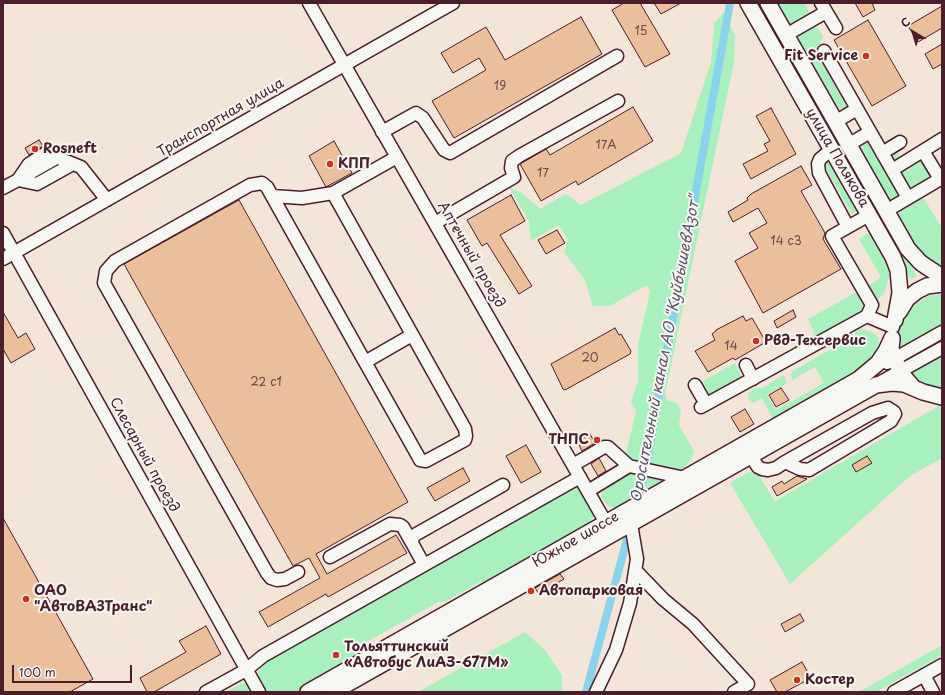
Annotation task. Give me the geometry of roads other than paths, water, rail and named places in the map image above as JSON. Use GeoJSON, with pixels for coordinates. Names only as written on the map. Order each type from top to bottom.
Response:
{"type":"FeatureCollection","features":[{"type":"Feature","properties":{"kind":"main road","name":"улица Полякова"},"geometry":{"type":"LineString","coordinates":[[748,3],[893,257],[898,270],[900,293],[893,328]]}},
{"type":"Feature","properties":{"kind":"main road","name":"улица Полякова"},"geometry":{"type":"LineString","coordinates":[[768,3],[908,249],[921,263],[942,277]]}},
{"type":"Feature","properties":{"kind":"main road"},"geometry":{"type":"LineString","coordinates":[[829,145],[842,133]]}},
{"type":"Feature","properties":{"kind":"main road","name":"Южное шоссе"},"geometry":{"type":"LineString","coordinates":[[308,692],[859,379],[878,363],[886,351],[893,328],[907,299],[917,291],[928,286],[942,284]]}},
{"type":"Feature","properties":{"kind":"main road"},"geometry":{"type":"LineString","coordinates":[[893,328],[891,349],[897,365]]}},
{"type":"Feature","properties":{"kind":"main road","name":"Южное шоссе"},"geometry":{"type":"LineString","coordinates":[[897,365],[913,387]]}},
{"type":"Feature","properties":{"kind":"main road","name":"Южное шоссе"},"geometry":{"type":"LineString","coordinates":[[333,692],[876,385],[897,383],[942,397]]}},
{"type":"Feature","properties":{"kind":"street","name":"Аптечный проезд"},"geometry":{"type":"LineString","coordinates":[[309,3],[606,523]]}},
{"type":"Feature","properties":{"kind":"street","name":"Транспортная улица"},"geometry":{"type":"LineString","coordinates":[[3,259],[453,3]]}},
{"type":"Feature","properties":{"kind":"street"},"geometry":{"type":"LineString","coordinates":[[786,35],[824,7],[836,28]]}},
{"type":"Feature","properties":{"kind":"street"},"geometry":{"type":"LineString","coordinates":[[824,52],[908,198]]}},
{"type":"Feature","properties":{"kind":"street"},"geometry":{"type":"LineString","coordinates":[[382,132],[416,113],[423,118],[444,150],[450,153],[617,56]]}},
{"type":"Feature","properties":{"kind":"street"},"geometry":{"type":"LineString","coordinates":[[435,223],[514,177],[511,168],[512,161],[519,156],[618,101]]}},
{"type":"Feature","properties":{"kind":"street"},"geometry":{"type":"LineString","coordinates":[[842,133],[857,109]]}},
{"type":"Feature","properties":{"kind":"street"},"geometry":{"type":"LineString","coordinates":[[842,133],[870,132]]}},
{"type":"Feature","properties":{"kind":"street"},"geometry":{"type":"LineString","coordinates":[[882,153],[900,142]]}},
{"type":"Feature","properties":{"kind":"street"},"geometry":{"type":"LineString","coordinates":[[829,145],[818,164],[819,173],[848,227]]}},
{"type":"Feature","properties":{"kind":"street"},"geometry":{"type":"LineString","coordinates":[[892,170],[923,151],[940,145]]}},
{"type":"Feature","properties":{"kind":"street"},"geometry":{"type":"LineString","coordinates":[[886,211],[941,178],[923,151]]}},
{"type":"Feature","properties":{"kind":"street"},"geometry":{"type":"LineString","coordinates":[[3,188],[58,157],[76,166],[107,200]]}},
{"type":"Feature","properties":{"kind":"street"},"geometry":{"type":"LineString","coordinates":[[272,196],[302,198],[333,193],[397,157]]}},
{"type":"Feature","properties":{"kind":"street"},"geometry":{"type":"LineString","coordinates":[[18,180],[37,184],[76,166]]}},
{"type":"Feature","properties":{"kind":"street"},"geometry":{"type":"LineString","coordinates":[[298,572],[285,579],[276,580],[271,578],[267,573],[104,283],[106,271],[115,261],[250,185],[262,184],[267,187],[420,460],[429,460],[465,440],[465,430],[333,193]]}},
{"type":"Feature","properties":{"kind":"street"},"geometry":{"type":"LineString","coordinates":[[695,385],[704,406],[867,316],[872,305],[832,236],[869,215]]}},
{"type":"Feature","properties":{"kind":"street","name":"Слесарный проезд"},"geometry":{"type":"LineString","coordinates":[[3,233],[259,692]]}},
{"type":"Feature","properties":{"kind":"street"},"geometry":{"type":"LineString","coordinates":[[867,316],[893,328]]}},
{"type":"Feature","properties":{"kind":"street"},"geometry":{"type":"LineString","coordinates":[[876,385],[897,365],[942,332]]}},
{"type":"Feature","properties":{"kind":"street"},"geometry":{"type":"LineString","coordinates":[[365,362],[412,335]]}},
{"type":"Feature","properties":{"kind":"street"},"geometry":{"type":"LineString","coordinates":[[859,379],[942,348]]}},
{"type":"Feature","properties":{"kind":"street"},"geometry":{"type":"LineString","coordinates":[[746,365],[753,379]]}},
{"type":"Feature","properties":{"kind":"street"},"geometry":{"type":"LineString","coordinates":[[751,456],[758,467],[762,469],[768,470],[776,468],[785,462],[872,413],[888,408],[895,414],[890,420],[809,470],[800,469],[785,462]]}},
{"type":"Feature","properties":{"kind":"street"},"geometry":{"type":"LineString","coordinates":[[573,465],[604,447],[608,447],[630,466],[685,478]]}},
{"type":"Feature","properties":{"kind":"street"},"geometry":{"type":"LineString","coordinates":[[588,491],[630,466]]}},
{"type":"Feature","properties":{"kind":"street"},"geometry":{"type":"LineString","coordinates":[[206,692],[246,670],[263,656],[580,477]]}},
{"type":"Feature","properties":{"kind":"street"},"geometry":{"type":"LineString","coordinates":[[412,543],[412,539],[416,534],[503,485]]}},
{"type":"Feature","properties":{"kind":"street"},"geometry":{"type":"LineString","coordinates":[[330,557],[394,523],[403,527],[424,565]]}},
{"type":"Feature","properties":{"kind":"street"},"geometry":{"type":"LineString","coordinates":[[596,692],[616,650],[624,626],[636,571],[636,546],[630,524]]}},
{"type":"Feature","properties":{"kind":"street"},"geometry":{"type":"LineString","coordinates":[[636,571],[663,598],[693,624],[748,684],[734,692]]}},
{"type":"Feature","properties":{"kind":"street"},"geometry":{"type":"LineString","coordinates":[[894,692],[915,687],[924,675],[942,665]]}},
{"type":"Feature","properties":{"kind":"street"},"geometry":{"type":"LineString","coordinates":[[924,675],[933,692]]}},
{"type":"Feature","properties":{"kind":"waterway","name":"Оросительный канал АО \"КуйбышевАзот\""},"geometry":{"type":"LineString","coordinates":[[636,505],[644,478],[730,3]]}},
{"type":"Feature","properties":{"kind":"waterway","name":"Оросительный канал АО \"КуйбышевАзот\""},"geometry":{"type":"LineString","coordinates":[[586,692],[630,528]]}},
{"type":"Feature","properties":{"kind":"place","name":"Fit Service"},"geometry":{"type":"Point","coordinates":[866,56]}},
{"type":"Feature","properties":{"kind":"place","name":"Rosneft"},"geometry":{"type":"Point","coordinates":[35,149]}},
{"type":"Feature","properties":{"kind":"place","name":"КПП"},"geometry":{"type":"Point","coordinates":[330,164]}},
{"type":"Feature","properties":{"kind":"place","name":"Рвд-Техсервис"},"geometry":{"type":"Point","coordinates":[756,341]}},
{"type":"Feature","properties":{"kind":"place","name":"ТНПС"},"geometry":{"type":"Point","coordinates":[597,440]}},
{"type":"Feature","properties":{"kind":"place","name":"Автопарковая"},"geometry":{"type":"Point","coordinates":[531,591]}},
{"type":"Feature","properties":{"kind":"place","name":"ОАО \"АвтоВАЗТранс\""},"geometry":{"type":"Point","coordinates":[26,599]}},
{"type":"Feature","properties":{"kind":"place","name":"Тольяттинский «Автобус ЛиАЗ-677М»"},"geometry":{"type":"Point","coordinates":[336,655]}},
{"type":"Feature","properties":{"kind":"place","name":"Костер"},"geometry":{"type":"Point","coordinates":[797,680]}}]}
